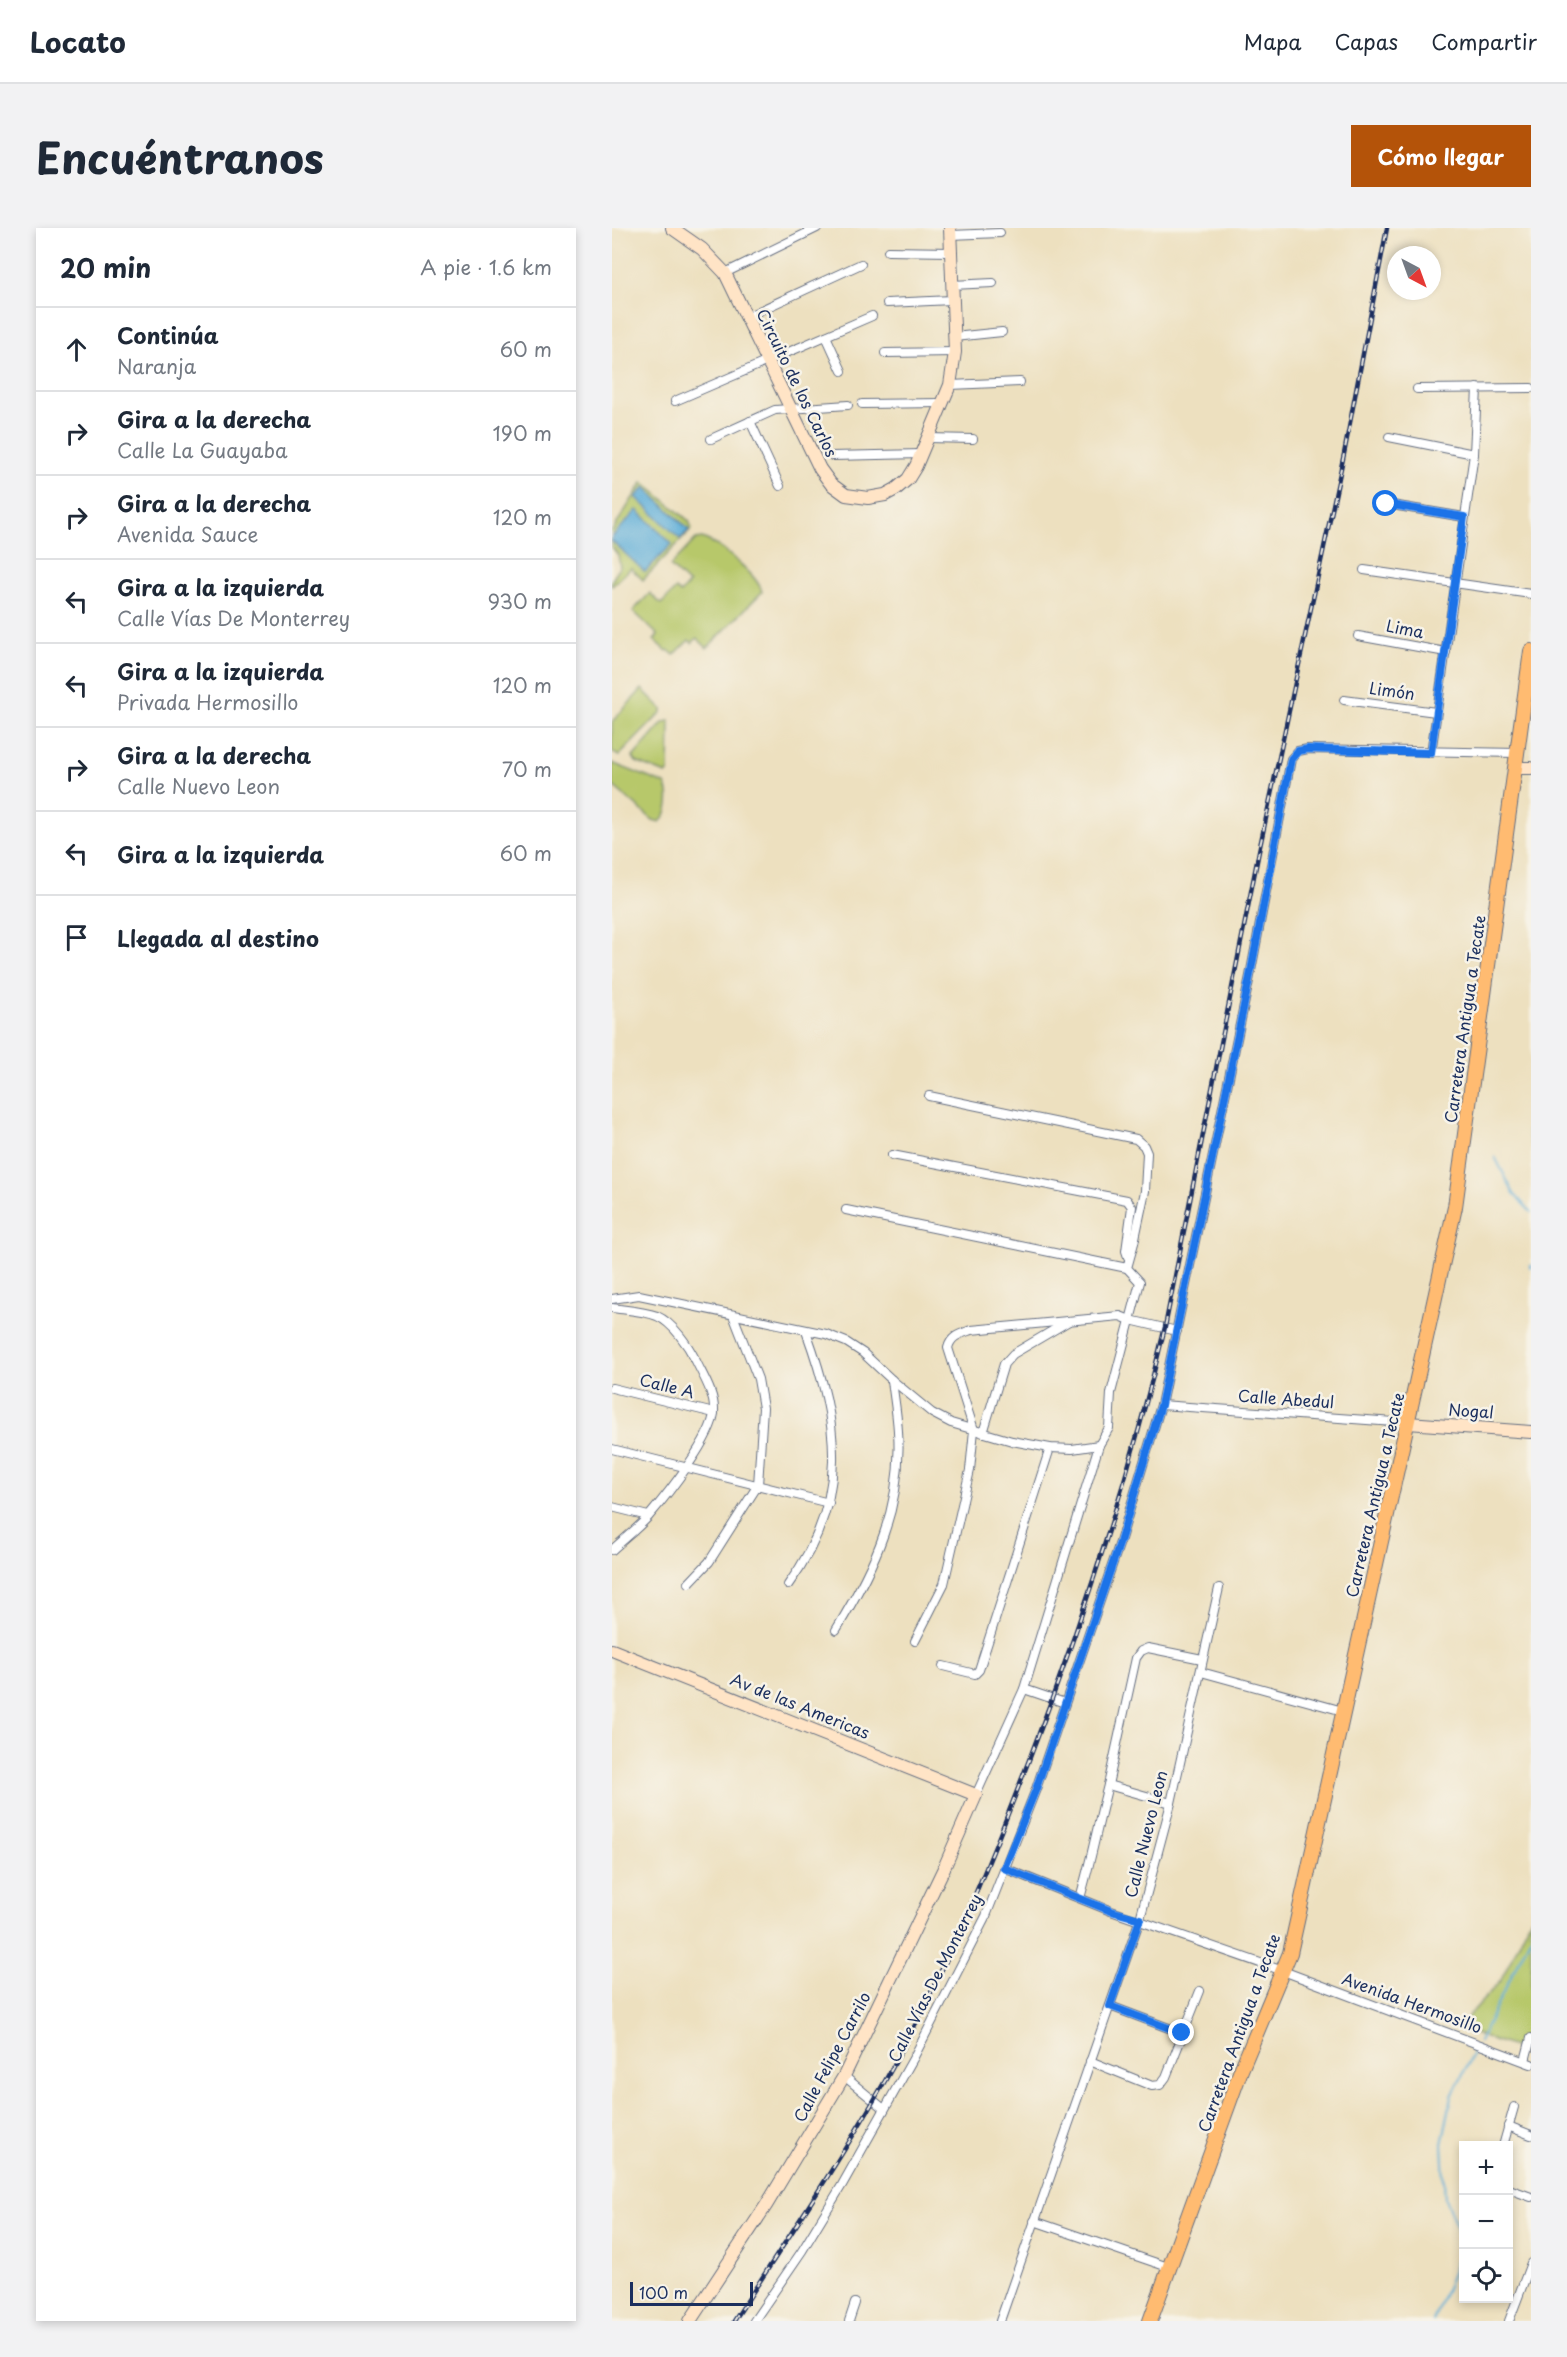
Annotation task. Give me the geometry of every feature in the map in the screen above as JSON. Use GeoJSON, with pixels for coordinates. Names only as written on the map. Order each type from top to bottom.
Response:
{"type":"FeatureCollection","features":[{"type":"Feature","properties":{"kind":"main road","name":"Carretera Antigua a Tecate"},"geometry":{"type":"LineString","coordinates":[[1150,2321],[1241,2070],[1290,1953],[1459,1185],[1531,651]]}},
{"type":"Feature","properties":{"kind":"street","name":"Circuito de los Carlos"},"geometry":{"type":"LineString","coordinates":[[672,228],[702,249],[725,273],[819,469],[831,484],[846,495],[868,498],[885,495],[908,478],[922,454],[950,385],[955,352],[950,231]]}},
{"type":"Feature","properties":{"kind":"street"},"geometry":{"type":"LineString","coordinates":[[725,273],[817,228]]}},
{"type":"Feature","properties":{"kind":"street"},"geometry":{"type":"LineString","coordinates":[[950,231],[1000,233]]}},
{"type":"Feature","properties":{"kind":"street"},"geometry":{"type":"LineString","coordinates":[[888,251],[951,252]]}},
{"type":"Feature","properties":{"kind":"street"},"geometry":{"type":"LineString","coordinates":[[746,317],[861,264]]}},
{"type":"Feature","properties":{"kind":"street"},"geometry":{"type":"LineString","coordinates":[[952,285],[993,283]]}},
{"type":"Feature","properties":{"kind":"street"},"geometry":{"type":"LineString","coordinates":[[887,303],[952,300]]}},
{"type":"Feature","properties":{"kind":"street"},"geometry":{"type":"LineString","coordinates":[[675,401],[872,316]]}},
{"type":"Feature","properties":{"kind":"street"},"geometry":{"type":"LineString","coordinates":[[954,337],[1002,332]]}},
{"type":"Feature","properties":{"kind":"street"},"geometry":{"type":"LineString","coordinates":[[826,336],[842,371]]}},
{"type":"Feature","properties":{"kind":"street"},"geometry":{"type":"LineString","coordinates":[[885,353],[955,352]]}},
{"type":"Feature","properties":{"kind":"street"},"geometry":{"type":"LineString","coordinates":[[950,385],[1020,382]]}},
{"type":"Feature","properties":{"kind":"street"},"geometry":{"type":"LineString","coordinates":[[1477,388],[1474,454],[1431,753],[1517,753]]}},
{"type":"Feature","properties":{"kind":"street"},"geometry":{"type":"LineString","coordinates":[[1417,389],[1531,388]]}},
{"type":"Feature","properties":{"kind":"street"},"geometry":{"type":"LineString","coordinates":[[862,404],[943,403]]}},
{"type":"Feature","properties":{"kind":"street"},"geometry":{"type":"LineString","coordinates":[[711,439],[775,410],[848,405]]}},
{"type":"Feature","properties":{"kind":"street"},"geometry":{"type":"LineString","coordinates":[[750,421],[780,486]]}},
{"type":"Feature","properties":{"kind":"street"},"geometry":{"type":"LineString","coordinates":[[1389,437],[1474,454]]}},
{"type":"Feature","properties":{"kind":"street"},"geometry":{"type":"LineString","coordinates":[[928,438],[973,439]]}},
{"type":"Feature","properties":{"kind":"street"},"geometry":{"type":"LineString","coordinates":[[832,456],[922,454]]}},
{"type":"Feature","properties":{"kind":"street"},"geometry":{"type":"LineString","coordinates":[[1386,504],[1464,517]]}},
{"type":"Feature","properties":{"kind":"street"},"geometry":{"type":"LineString","coordinates":[[1364,570],[1531,594]]}},
{"type":"Feature","properties":{"kind":"street","name":"Lima"},"geometry":{"type":"LineString","coordinates":[[1358,636],[1446,652]]}},
{"type":"Feature","properties":{"kind":"street","name":"Limón"},"geometry":{"type":"LineString","coordinates":[[1344,700],[1436,712]]}},
{"type":"Feature","properties":{"kind":"street","name":"Calle Vías De Monterrey"},"geometry":{"type":"LineString","coordinates":[[754,2321],[802,2251],[884,2109],[970,1949],[986,1916],[1036,1789],[1120,1542],[1161,1405],[1250,976],[1291,759],[1298,751],[1308,749],[1431,753]]}},
{"type":"Feature","properties":{"kind":"street"},"geometry":{"type":"LineString","coordinates":[[1515,768],[1531,768]]}},
{"type":"Feature","properties":{"kind":"street"},"geometry":{"type":"LineString","coordinates":[[929,1096],[1136,1139],[1144,1146],[1147,1163],[1145,1191],[1127,1268]]}},
{"type":"Feature","properties":{"kind":"street"},"geometry":{"type":"LineString","coordinates":[[892,1155],[1127,1200],[1132,1207],[1126,1251],[1129,1257]]}},
{"type":"Feature","properties":{"kind":"street"},"geometry":{"type":"LineString","coordinates":[[846,1210],[1127,1268],[1140,1282],[1111,1393],[1108,1428],[1099,1445],[1024,1689],[976,1795]]}},
{"type":"Feature","properties":{"kind":"street"},"geometry":{"type":"LineString","coordinates":[[612,1299],[639,1295],[806,1331],[846,1342],[863,1353],[932,1413],[951,1423],[979,1432],[1050,1448],[1072,1449],[1099,1445]]}},
{"type":"Feature","properties":{"kind":"street"},"geometry":{"type":"LineString","coordinates":[[612,1308],[658,1317],[677,1333],[691,1350],[705,1379],[713,1401],[714,1413],[710,1428],[686,1466],[648,1516],[612,1551]]}},
{"type":"Feature","properties":{"kind":"street"},"geometry":{"type":"LineString","coordinates":[[689,1583],[709,1562],[758,1485],[763,1408],[758,1379],[733,1315]]}},
{"type":"Feature","properties":{"kind":"street"},"geometry":{"type":"LineString","coordinates":[[979,1432],[948,1348],[955,1336],[971,1330],[1120,1316],[1177,1331]]}},
{"type":"Feature","properties":{"kind":"street"},"geometry":{"type":"LineString","coordinates":[[915,1641],[944,1584],[979,1432],[1004,1364],[1012,1354],[1072,1320]]}},
{"type":"Feature","properties":{"kind":"street"},"geometry":{"type":"LineString","coordinates":[[788,1585],[810,1552],[829,1503],[833,1474],[833,1447],[824,1384],[806,1331]]}},
{"type":"Feature","properties":{"kind":"street"},"geometry":{"type":"LineString","coordinates":[[836,1630],[863,1586],[890,1521],[895,1490],[898,1440],[892,1380]]}},
{"type":"Feature","properties":{"kind":"street","name":"Calle A"},"geometry":{"type":"LineString","coordinates":[[612,1388],[714,1413]]}},
{"type":"Feature","properties":{"kind":"street","name":"Calle Abedul"},"geometry":{"type":"LineString","coordinates":[[1161,1405],[1408,1423]]}},
{"type":"Feature","properties":{"kind":"street","name":"Nogal"},"geometry":{"type":"LineString","coordinates":[[1408,1423],[1531,1432]]}},
{"type":"Feature","properties":{"kind":"street"},"geometry":{"type":"LineString","coordinates":[[943,1666],[975,1674],[979,1670],[1050,1448]]}},
{"type":"Feature","properties":{"kind":"street"},"geometry":{"type":"LineString","coordinates":[[612,1449],[829,1503]]}},
{"type":"Feature","properties":{"kind":"street"},"geometry":{"type":"LineString","coordinates":[[612,1507],[648,1516]]}},
{"type":"Feature","properties":{"kind":"street","name":"Calle Nuevo Leon"},"geometry":{"type":"LineString","coordinates":[[1000,2321],[1140,1919],[1171,1803],[1219,1588]]}},
{"type":"Feature","properties":{"kind":"street"},"geometry":{"type":"LineString","coordinates":[[1080,1898],[1093,1853],[1096,1831],[1136,1658],[1141,1651],[1148,1648],[1202,1659]]}},
{"type":"Feature","properties":{"kind":"street","name":"Av de las Americas"},"geometry":{"type":"LineString","coordinates":[[612,1650],[976,1795]]}},
{"type":"Feature","properties":{"kind":"street"},"geometry":{"type":"LineString","coordinates":[[1201,1672],[1343,1711]]}},
{"type":"Feature","properties":{"kind":"street"},"geometry":{"type":"LineString","coordinates":[[1024,1689],[1065,1703]]}},
{"type":"Feature","properties":{"kind":"street"},"geometry":{"type":"LineString","coordinates":[[1108,1785],[1171,1803]]}},
{"type":"Feature","properties":{"kind":"street","name":"Calle Felipe Carrilo"},"geometry":{"type":"LineString","coordinates":[[690,2321],[767,2204],[844,2076],[944,1868],[976,1795]]}},
{"type":"Feature","properties":{"kind":"street","name":"Avenida Hermosillo"},"geometry":{"type":"LineString","coordinates":[[1004,1868],[1528,2063]]}},
{"type":"Feature","properties":{"kind":"street"},"geometry":{"type":"LineString","coordinates":[[1090,2061],[1152,2086],[1160,2085],[1166,2077],[1200,1991]]}},
{"type":"Feature","properties":{"kind":"street"},"geometry":{"type":"LineString","coordinates":[[1110,2006],[1182,2033]]}},
{"type":"Feature","properties":{"kind":"street"},"geometry":{"type":"LineString","coordinates":[[1528,2063],[1531,2038]]}},
{"type":"Feature","properties":{"kind":"street"},"geometry":{"type":"LineString","coordinates":[[844,2076],[884,2109]]}},
{"type":"Feature","properties":{"kind":"street"},"geometry":{"type":"LineString","coordinates":[[1504,2141],[1514,2107]]}},
{"type":"Feature","properties":{"kind":"street"},"geometry":{"type":"LineString","coordinates":[[1508,2126],[1531,2134]]}},
{"type":"Feature","properties":{"kind":"street"},"geometry":{"type":"LineString","coordinates":[[1513,2190],[1531,2197]]}},
{"type":"Feature","properties":{"kind":"street"},"geometry":{"type":"LineString","coordinates":[[1034,2220],[1171,2268]]}},
{"type":"Feature","properties":{"kind":"street"},"geometry":{"type":"LineString","coordinates":[[1509,2321],[1531,2263]]}},
{"type":"Feature","properties":{"kind":"street"},"geometry":{"type":"LineString","coordinates":[[849,2321],[855,2303]]}},
{"type":"Feature","properties":{"kind":"green space"},"geometry":{"type":"Polygon","coordinates":[[[643,482],[689,521],[692,529],[643,580],[631,568],[612,586],[612,580],[620,567],[618,555],[612,547],[612,531],[643,482]]]}},
{"type":"Feature","properties":{"kind":"green space"},"geometry":{"type":"Polygon","coordinates":[[[702,538],[718,547],[746,569],[762,592],[707,648],[697,638],[692,643],[689,640],[674,655],[654,640],[658,635],[633,611],[650,593],[661,604],[676,589],[680,593],[689,584],[670,566],[696,539],[702,538]]]}},
{"type":"Feature","properties":{"kind":"green space"},"geometry":{"type":"Polygon","coordinates":[[[642,689],[662,709],[662,712],[619,756],[612,752],[612,722],[642,689]]]}},
{"type":"Feature","properties":{"kind":"green space"},"geometry":{"type":"Polygon","coordinates":[[[670,721],[669,771],[666,774],[636,762],[633,757],[664,722],[670,721]]]}},
{"type":"Feature","properties":{"kind":"green space"},"geometry":{"type":"Polygon","coordinates":[[[612,763],[665,784],[668,804],[660,822],[653,820],[612,785],[612,763]]]}},
{"type":"Feature","properties":{"kind":"green space"},"geometry":{"type":"Polygon","coordinates":[[[1531,1918],[1531,2014],[1523,2050],[1458,2028],[1501,1980],[1531,1918]]]}},
{"type":"Feature","properties":{"kind":"water"},"geometry":{"type":"Polygon","coordinates":[[[645,487],[689,530],[680,539],[636,497],[645,487]]]}},
{"type":"Feature","properties":{"kind":"water"},"geometry":{"type":"Polygon","coordinates":[[[637,510],[672,544],[645,572],[612,541],[612,537],[637,510]]]}},
{"type":"Feature","properties":{"kind":"waterway"},"geometry":{"type":"LineString","coordinates":[[1528,1130],[1531,1144]]}},
{"type":"Feature","properties":{"kind":"waterway"},"geometry":{"type":"LineString","coordinates":[[1495,1157],[1514,1194],[1531,1212]]}},
{"type":"Feature","properties":{"kind":"waterway"},"geometry":{"type":"LineString","coordinates":[[1479,2042],[1531,1936]]}},
{"type":"Feature","properties":{"kind":"waterway"},"geometry":{"type":"LineString","coordinates":[[1459,2231],[1445,2199],[1442,2144],[1452,2096],[1476,2047]]}},
{"type":"Feature","properties":{"kind":"waterway"},"geometry":{"type":"LineString","coordinates":[[1433,2321],[1462,2249]]}},
{"type":"Feature","properties":{"kind":"railway"},"geometry":{"type":"LineString","coordinates":[[734,2321],[851,2140],[894,2065],[946,1961],[1016,1794],[1049,1707],[1121,1492],[1165,1327],[1259,851],[1344,454],[1387,228]]}},
{"type":"Feature","properties":{"kind":"route"},"geometry":{"type":"LineString","coordinates":[[1182,2033],[1110,2006],[1140,1919],[1111,1911],[1004,1868],[1036,1789],[1120,1542],[1161,1405],[1250,976],[1291,759],[1298,751],[1308,749],[1431,753],[1464,517],[1386,504]]}}]}
